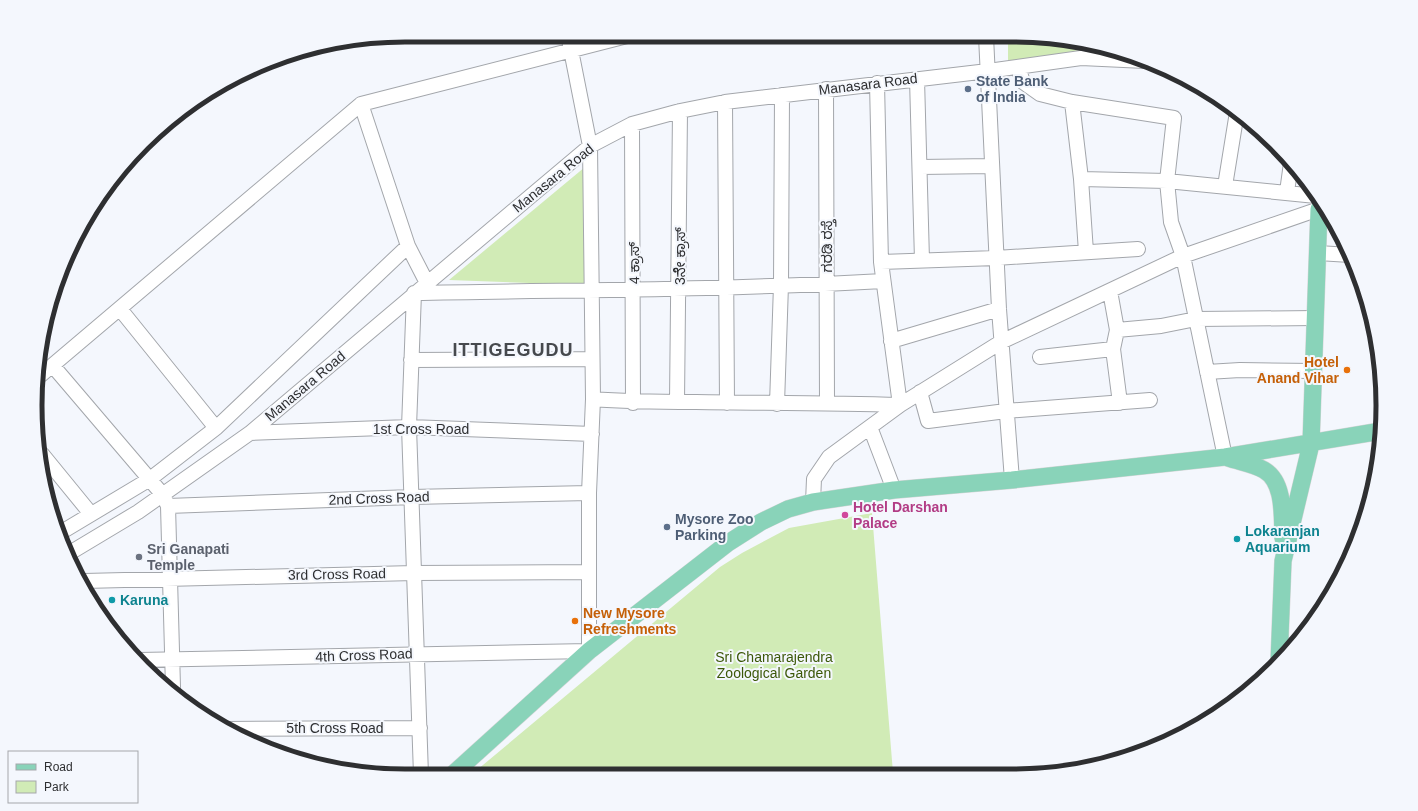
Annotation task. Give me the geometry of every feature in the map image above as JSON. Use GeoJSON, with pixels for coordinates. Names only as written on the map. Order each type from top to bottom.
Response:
{"type":"FeatureCollection","features":[{"type":"Feature","properties":{"kind":"main road"},"geometry":{"type":"LineString","coordinates":[[1283,561],[1312,444],[1319,210]]}},
{"type":"Feature","properties":{"kind":"main road"},"geometry":{"type":"LineString","coordinates":[[459,769],[590,652],[728,543],[761,522],[788,509],[813,502],[894,490],[1012,480],[1225,457],[1312,444],[1375,432]]}},
{"type":"Feature","properties":{"kind":"main road"},"geometry":{"type":"LineString","coordinates":[[1225,457],[1265,470],[1277,484],[1282,510],[1283,561],[1279,652]]}},
{"type":"Feature","properties":{"kind":"street"},"geometry":{"type":"LineString","coordinates":[[570,42],[590,146],[592,289],[591,358],[593,399],[589,493],[590,652]]}},
{"type":"Feature","properties":{"kind":"street"},"geometry":{"type":"LineString","coordinates":[[44,373],[361,104],[603,42]]}},
{"type":"Feature","properties":{"kind":"street"},"geometry":{"type":"LineString","coordinates":[[986,42],[996,258],[1012,480]]}},
{"type":"Feature","properties":{"kind":"street","name":"Manasara Road"},"geometry":{"type":"LineString","coordinates":[[73,551],[138,512],[166,500],[250,433],[590,146],[632,124],[680,111],[725,102],[988,71],[1081,58],[1126,60]]}},
{"type":"Feature","properties":{"kind":"street"},"geometry":{"type":"LineString","coordinates":[[1018,67],[1023,82],[1040,94],[1072,102],[1174,118],[1167,181],[1171,222],[1183,256],[1225,457]]}},
{"type":"Feature","properties":{"kind":"street"},"geometry":{"type":"LineString","coordinates":[[917,79],[922,260]]}},
{"type":"Feature","properties":{"kind":"street"},"geometry":{"type":"LineString","coordinates":[[877,83],[881,262],[900,405]]}},
{"type":"Feature","properties":{"kind":"street","name":"ಗರಡಿ ರಸ್ತೆ"},"geometry":{"type":"LineString","coordinates":[[826,89],[827,402]]}},
{"type":"Feature","properties":{"kind":"street"},"geometry":{"type":"LineString","coordinates":[[777,404],[782,285],[782,95]]}},
{"type":"Feature","properties":{"kind":"street"},"geometry":{"type":"LineString","coordinates":[[725,102],[725,289],[727,403]]}},
{"type":"Feature","properties":{"kind":"street"},"geometry":{"type":"LineString","coordinates":[[1072,102],[1086,252]]}},
{"type":"Feature","properties":{"kind":"street"},"geometry":{"type":"LineString","coordinates":[[361,104],[408,246],[427,283]]}},
{"type":"Feature","properties":{"kind":"street","name":"3ನೆೇ ಕ್ರಾಸ್"},"geometry":{"type":"LineString","coordinates":[[677,402],[680,289],[680,111]]}},
{"type":"Feature","properties":{"kind":"street"},"geometry":{"type":"LineString","coordinates":[[1225,186],[1235,118]]}},
{"type":"Feature","properties":{"kind":"street","name":"4 ಕ್ರಾಸ್"},"geometry":{"type":"LineString","coordinates":[[632,124],[634,288],[633,403]]}},
{"type":"Feature","properties":{"kind":"street"},"geometry":{"type":"LineString","coordinates":[[920,167],[992,166]]}},
{"type":"Feature","properties":{"kind":"street"},"geometry":{"type":"LineString","coordinates":[[1287,192],[1290,171]]}},
{"type":"Feature","properties":{"kind":"street"},"geometry":{"type":"LineString","coordinates":[[1080,179],[1167,181],[1225,186],[1287,192],[1313,201]]}},
{"type":"Feature","properties":{"kind":"street"},"geometry":{"type":"LineString","coordinates":[[813,502],[814,479],[829,457],[900,405],[1001,342],[1183,256],[1315,204]]}},
{"type":"Feature","properties":{"kind":"street"},"geometry":{"type":"LineString","coordinates":[[64,530],[150,479],[216,428],[408,246]]}},
{"type":"Feature","properties":{"kind":"street"},"geometry":{"type":"LineString","coordinates":[[881,262],[996,258],[1138,249]]}},
{"type":"Feature","properties":{"kind":"street"},"geometry":{"type":"LineString","coordinates":[[1318,253],[1343,254]]}},
{"type":"Feature","properties":{"kind":"street"},"geometry":{"type":"LineString","coordinates":[[421,769],[409,427],[414,293],[634,288],[725,289],[883,281]]}},
{"type":"Feature","properties":{"kind":"street"},"geometry":{"type":"LineString","coordinates":[[1110,290],[1116,330],[1113,349],[1120,402]]}},
{"type":"Feature","properties":{"kind":"street"},"geometry":{"type":"LineString","coordinates":[[891,341],[999,308]]}},
{"type":"Feature","properties":{"kind":"street"},"geometry":{"type":"LineString","coordinates":[[120,309],[216,428]]}},
{"type":"Feature","properties":{"kind":"street"},"geometry":{"type":"LineString","coordinates":[[1116,330],[1161,326],[1196,319],[1316,318]]}},
{"type":"Feature","properties":{"kind":"street"},"geometry":{"type":"LineString","coordinates":[[1040,357],[1113,349]]}},
{"type":"Feature","properties":{"kind":"street"},"geometry":{"type":"LineString","coordinates":[[411,360],[591,358]]}},
{"type":"Feature","properties":{"kind":"street"},"geometry":{"type":"LineString","coordinates":[[52,366],[150,479],[166,500],[173,685]]}},
{"type":"Feature","properties":{"kind":"street"},"geometry":{"type":"LineString","coordinates":[[1207,372],[1240,370],[1314,371]]}},
{"type":"Feature","properties":{"kind":"street"},"geometry":{"type":"LineString","coordinates":[[920,392],[928,420],[1006,411],[1150,400]]}},
{"type":"Feature","properties":{"kind":"street"},"geometry":{"type":"LineString","coordinates":[[593,399],[633,403],[677,402],[777,404],[827,402],[900,405]]}},
{"type":"Feature","properties":{"kind":"street","name":"1st Cross Road"},"geometry":{"type":"LineString","coordinates":[[250,433],[409,427],[592,434]]}},
{"type":"Feature","properties":{"kind":"street"},"geometry":{"type":"LineString","coordinates":[[870,427],[894,490]]}},
{"type":"Feature","properties":{"kind":"street"},"geometry":{"type":"LineString","coordinates":[[46,459],[91,514]]}},
{"type":"Feature","properties":{"kind":"street","name":"2nd Cross Road"},"geometry":{"type":"LineString","coordinates":[[166,500],[589,493]]}},
{"type":"Feature","properties":{"kind":"street","name":"3rd Cross Road"},"geometry":{"type":"LineString","coordinates":[[88,581],[414,573],[589,572]]}},
{"type":"Feature","properties":{"kind":"street","name":"4th Cross Road"},"geometry":{"type":"LineString","coordinates":[[145,660],[590,652]]}},
{"type":"Feature","properties":{"kind":"street","name":"5th Cross Road"},"geometry":{"type":"LineString","coordinates":[[240,729],[420,728]]}},
{"type":"Feature","properties":{"kind":"green space"},"geometry":{"type":"Polygon","coordinates":[[[1008,42],[1060,45],[1085,49],[1008,62],[1008,42]]]}},
{"type":"Feature","properties":{"kind":"green space"},"geometry":{"type":"Polygon","coordinates":[[[585,167],[586,285],[449,280],[585,167]]]}},
{"type":"Feature","properties":{"kind":"green space","name":"Sri Chamarajendra Zoological Garden"},"geometry":{"type":"Polygon","coordinates":[[[872,513],[893,769],[478,769],[720,567],[742,553],[789,528],[872,513]]]}},
{"type":"Feature","properties":{"kind":"place","name":"State Bank of India"},"geometry":{"type":"Point","coordinates":[968,89]}},
{"type":"Feature","properties":{"kind":"place","name":"Hotel Anand Vihar"},"geometry":{"type":"Point","coordinates":[1347,370]}},
{"type":"Feature","properties":{"kind":"place","name":"Hotel Darshan Palace"},"geometry":{"type":"Point","coordinates":[845,515]}},
{"type":"Feature","properties":{"kind":"place","name":"Mysore Zoo Parking"},"geometry":{"type":"Point","coordinates":[667,527]}},
{"type":"Feature","properties":{"kind":"place","name":"Lokaranjan Aquarium"},"geometry":{"type":"Point","coordinates":[1237,539]}},
{"type":"Feature","properties":{"kind":"place","name":"Sri Ganapati Temple"},"geometry":{"type":"Point","coordinates":[139,557]}},
{"type":"Feature","properties":{"kind":"place","name":"Karuna"},"geometry":{"type":"Point","coordinates":[112,600]}},
{"type":"Feature","properties":{"kind":"place","name":"New Mysore Refreshments"},"geometry":{"type":"Point","coordinates":[575,621]}},
{"type":"Feature","properties":{"kind":"district","name":"ITTIGEGUDU"},"geometry":{"type":"Point","coordinates":[513,350]}}]}
